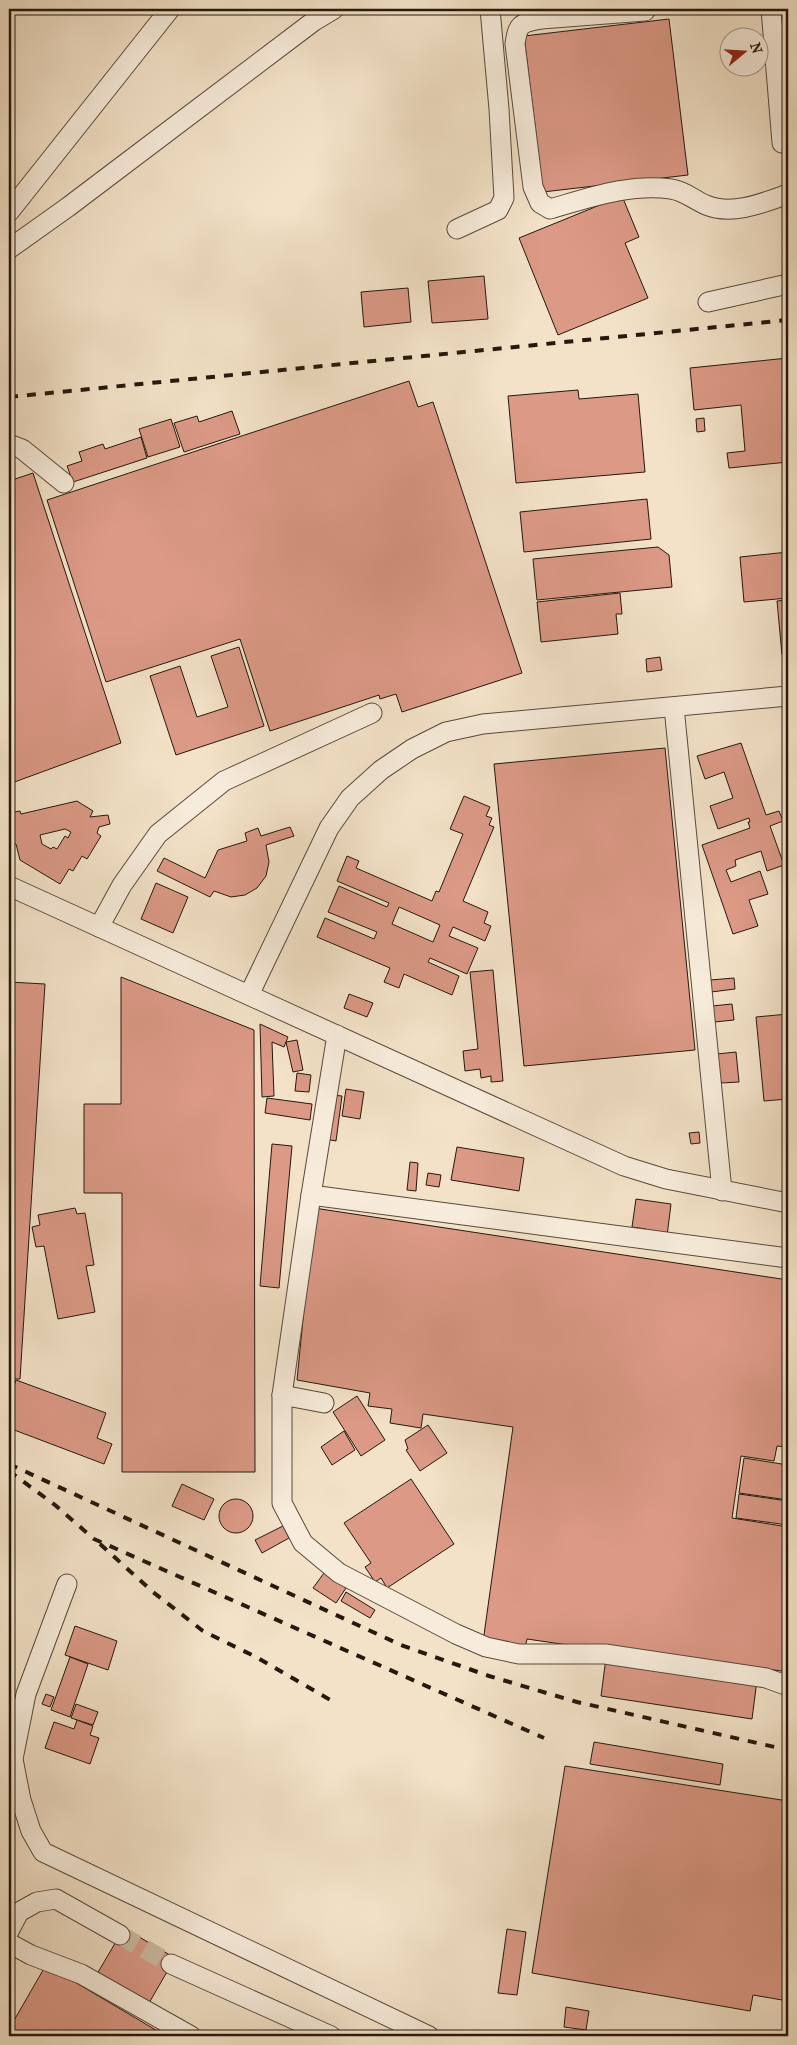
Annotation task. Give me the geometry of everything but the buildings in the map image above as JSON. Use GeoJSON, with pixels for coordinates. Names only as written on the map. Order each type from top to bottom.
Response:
{"type":"FeatureCollection","features":[{"type":"Feature","properties":{"kind":"street"},"geometry":{"type":"LineString","coordinates":[[9,212],[170,9]]}},
{"type":"Feature","properties":{"kind":"street"},"geometry":{"type":"LineString","coordinates":[[9,248],[68,208],[314,21],[334,9]]}},
{"type":"Feature","properties":{"kind":"street"},"geometry":{"type":"LineString","coordinates":[[457,230],[498,210],[504,198],[499,109],[490,9]]}},
{"type":"Feature","properties":{"kind":"street"},"geometry":{"type":"LineString","coordinates":[[771,9],[781,29],[783,74],[782,143]]}},
{"type":"Feature","properties":{"kind":"street"},"geometry":{"type":"LineString","coordinates":[[645,11],[540,14],[524,22],[517,29],[515,44],[533,187],[540,203],[550,209],[612,192],[642,188],[672,189],[689,195],[706,206],[727,211],[765,203],[788,194]]}},
{"type":"Feature","properties":{"kind":"street"},"geometry":{"type":"LineString","coordinates":[[708,302],[788,284]]}},
{"type":"Feature","properties":{"kind":"street"},"geometry":{"type":"LineString","coordinates":[[9,444],[22,449],[64,483]]}},
{"type":"Feature","properties":{"kind":"street"},"geometry":{"type":"LineString","coordinates":[[249,995],[329,828],[350,798],[381,770],[412,749],[446,732],[482,724],[788,696]]}},
{"type":"Feature","properties":{"kind":"street"},"geometry":{"type":"LineString","coordinates":[[674,707],[722,1191]]}},
{"type":"Feature","properties":{"kind":"street"},"geometry":{"type":"LineString","coordinates":[[98,926],[122,885],[158,834],[224,781],[372,713]]}},
{"type":"Feature","properties":{"kind":"street"},"geometry":{"type":"LineString","coordinates":[[9,886],[624,1166],[666,1179],[788,1203]]}},
{"type":"Feature","properties":{"kind":"street"},"geometry":{"type":"LineString","coordinates":[[336,1035],[282,1395],[282,1503],[303,1543],[339,1573],[486,1648],[519,1654],[605,1654],[766,1678],[788,1686]]}},
{"type":"Feature","properties":{"kind":"street"},"geometry":{"type":"LineString","coordinates":[[312,1195],[788,1258]]}},
{"type":"Feature","properties":{"kind":"street"},"geometry":{"type":"LineString","coordinates":[[282,1395],[324,1403]]}},
{"type":"Feature","properties":{"kind":"street"},"geometry":{"type":"LineString","coordinates":[[67,1584],[26,1694],[13,1759],[23,1808],[31,1830],[43,1852],[429,2036]]}},
{"type":"Feature","properties":{"kind":"street"},"geometry":{"type":"LineString","coordinates":[[9,1931],[19,1912],[37,1902],[56,1899],[120,1935]]}},
{"type":"Feature","properties":{"kind":"street"},"geometry":{"type":"LineString","coordinates":[[9,1943],[32,1955],[81,1974],[191,2036]]}},
{"type":"Feature","properties":{"kind":"street"},"geometry":{"type":"LineString","coordinates":[[171,1964],[331,2036]]}},
{"type":"Feature","properties":{"kind":"tunnel"},"geometry":{"type":"LineString","coordinates":[[120,1935],[171,1964]]}},
{"type":"Feature","properties":{"kind":"railway"},"geometry":{"type":"LineString","coordinates":[[9,397],[788,320]]}},
{"type":"Feature","properties":{"kind":"railway"},"geometry":{"type":"LineString","coordinates":[[9,1464],[401,1645],[489,1676],[577,1702],[788,1750]]}},
{"type":"Feature","properties":{"kind":"railway"},"geometry":{"type":"LineString","coordinates":[[9,1471],[55,1505],[94,1539],[544,1738]]}},
{"type":"Feature","properties":{"kind":"railway"},"geometry":{"type":"LineString","coordinates":[[100,1544],[153,1592],[203,1631],[256,1657],[332,1701]]}}]}
